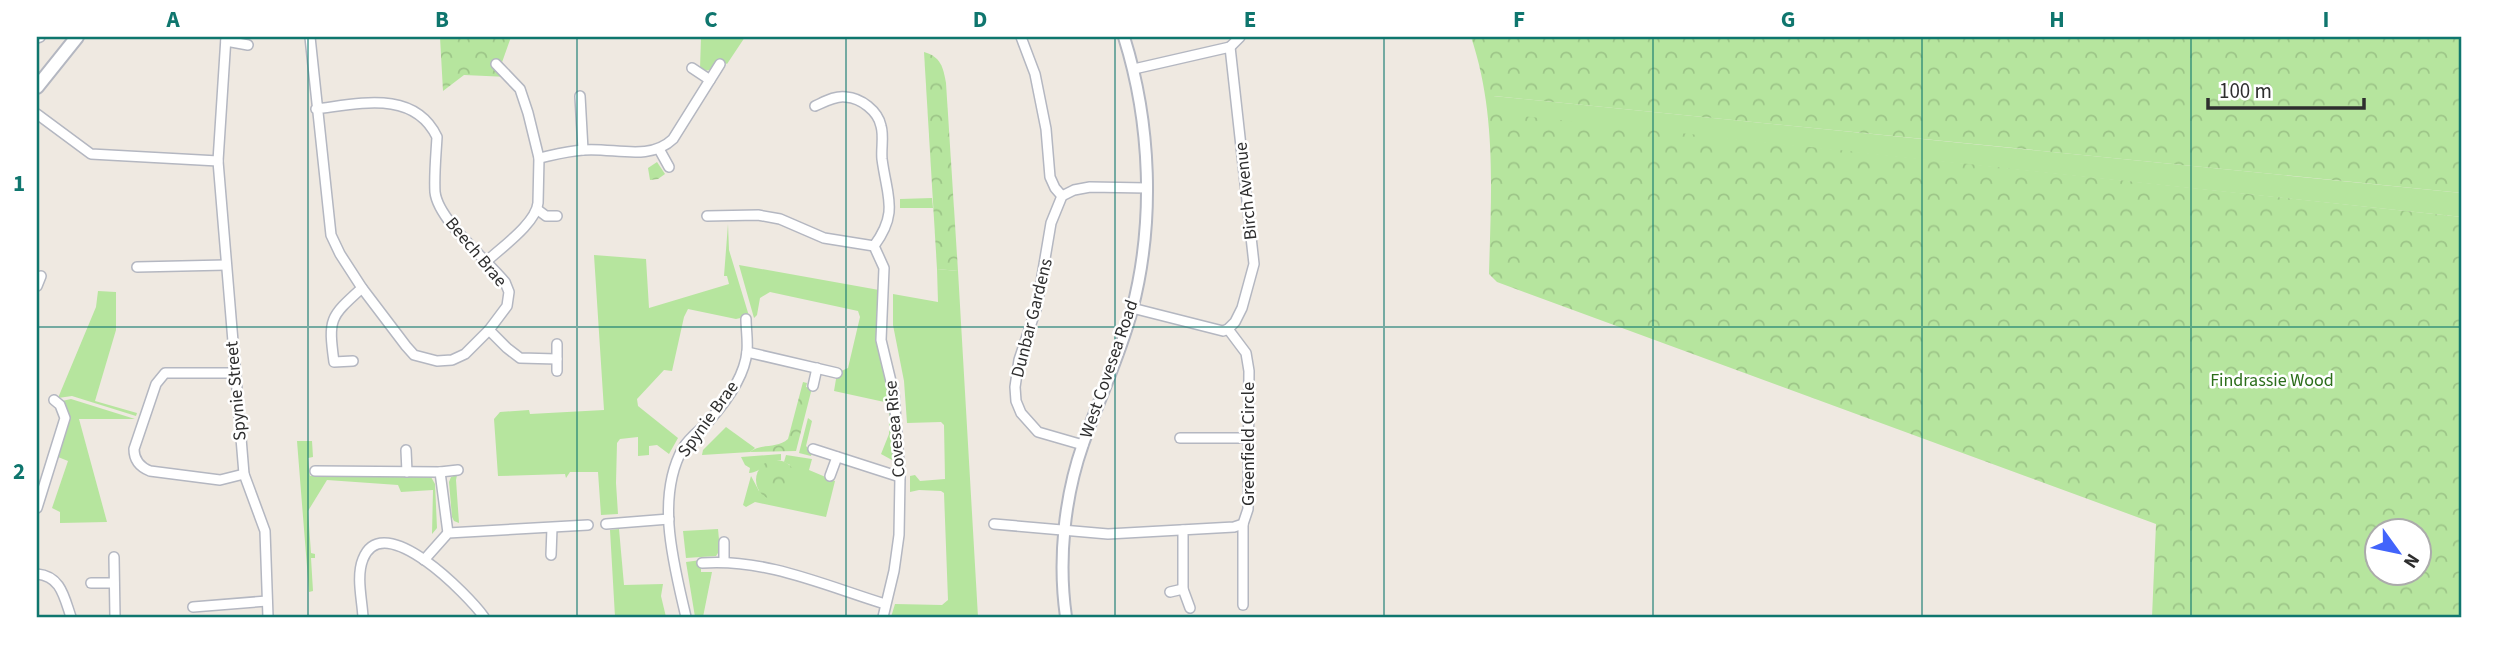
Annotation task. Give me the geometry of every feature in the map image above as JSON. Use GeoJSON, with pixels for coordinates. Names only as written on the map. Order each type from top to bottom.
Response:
{"type":"FeatureCollection","features":[{"type":"Feature","properties":{"kind":"main road"},"geometry":{"type":"LineString","coordinates":[[37,87],[77,37]]}},
{"type":"Feature","properties":{"kind":"street","name":"Beech Brae"},"geometry":{"type":"LineString","coordinates":[[310,37],[316,108],[331,234],[340,254],[362,288],[414,355],[426,360],[452,360],[465,354],[489,330],[507,306],[509,292],[505,282],[487,261],[445,218],[438,204],[435,192],[437,137],[433,129],[420,116],[399,104],[379,102],[316,108]]}},
{"type":"Feature","properties":{"kind":"street"},"geometry":{"type":"LineString","coordinates":[[1021,37],[1035,74],[1045,128],[1050,177],[1055,188],[1062,196],[1090,187],[1147,188]]}},
{"type":"Feature","properties":{"kind":"street","name":"West Covesea Road"},"geometry":{"type":"LineString","coordinates":[[1066,617],[1063,592],[1065,530],[1072,486],[1083,445],[1104,395],[1132,308],[1145,224],[1147,188],[1143,126],[1134,69],[1124,37]]}},
{"type":"Feature","properties":{"kind":"street"},"geometry":{"type":"LineString","coordinates":[[1134,69],[1230,47],[1240,37]]}},
{"type":"Feature","properties":{"kind":"street","name":"Spynie Street"},"geometry":{"type":"LineString","coordinates":[[248,45],[226,39],[218,161],[244,474],[265,531],[268,617]]}},
{"type":"Feature","properties":{"kind":"street","name":"Birch Avenue"},"geometry":{"type":"LineString","coordinates":[[1228,330],[1241,308],[1254,264],[1230,47]]}},
{"type":"Feature","properties":{"kind":"street"},"geometry":{"type":"LineString","coordinates":[[487,261],[528,223],[537,210],[539,158],[520,89],[496,64]]}},
{"type":"Feature","properties":{"kind":"street"},"geometry":{"type":"LineString","coordinates":[[539,158],[583,150],[652,152],[659,149],[673,139],[720,64]]}},
{"type":"Feature","properties":{"kind":"street"},"geometry":{"type":"LineString","coordinates":[[692,68],[710,80]]}},
{"type":"Feature","properties":{"kind":"street"},"geometry":{"type":"LineString","coordinates":[[580,96],[583,150]]}},
{"type":"Feature","properties":{"kind":"street"},"geometry":{"type":"LineString","coordinates":[[707,216],[758,215],[780,219],[824,237],[874,246],[885,231],[890,214],[880,148],[881,126],[872,109],[845,96],[815,106]]}},
{"type":"Feature","properties":{"kind":"street"},"geometry":{"type":"LineString","coordinates":[[37,114],[91,154],[218,161]]}},
{"type":"Feature","properties":{"kind":"street"},"geometry":{"type":"LineString","coordinates":[[659,149],[669,167]]}},
{"type":"Feature","properties":{"kind":"street","name":"Dunbar Gardens"},"geometry":{"type":"LineString","coordinates":[[1062,196],[1051,223],[1037,306],[1019,360],[1016,401],[1021,413],[1038,432],[1083,445]]}},
{"type":"Feature","properties":{"kind":"street"},"geometry":{"type":"LineString","coordinates":[[537,210],[546,216],[557,216]]}},
{"type":"Feature","properties":{"kind":"street","name":"Covesea Rise"},"geometry":{"type":"LineString","coordinates":[[874,246],[884,268],[880,328],[894,394],[900,477],[899,535],[883,617]]}},
{"type":"Feature","properties":{"kind":"street"},"geometry":{"type":"LineString","coordinates":[[137,267],[226,265]]}},
{"type":"Feature","properties":{"kind":"street"},"geometry":{"type":"LineString","coordinates":[[37,286],[41,276]]}},
{"type":"Feature","properties":{"kind":"street"},"geometry":{"type":"LineString","coordinates":[[353,360],[334,362],[330,334],[334,314],[362,288]]}},
{"type":"Feature","properties":{"kind":"street"},"geometry":{"type":"LineString","coordinates":[[1132,308],[1228,330]]}},
{"type":"Feature","properties":{"kind":"street","name":"Spynie Brae"},"geometry":{"type":"LineString","coordinates":[[685,617],[669,519],[670,482],[684,446],[710,420],[732,392],[747,352],[746,318]]}},
{"type":"Feature","properties":{"kind":"street"},"geometry":{"type":"LineString","coordinates":[[489,330],[520,358],[557,359]]}},
{"type":"Feature","properties":{"kind":"street","name":"Greenfield Circle"},"geometry":{"type":"LineString","coordinates":[[994,524],[1108,534],[1234,527],[1243,524],[1248,509],[1249,371],[1246,354],[1228,330]]}},
{"type":"Feature","properties":{"kind":"street"},"geometry":{"type":"LineString","coordinates":[[557,344],[557,371]]}},
{"type":"Feature","properties":{"kind":"street"},"geometry":{"type":"LineString","coordinates":[[747,352],[837,373]]}},
{"type":"Feature","properties":{"kind":"street"},"geometry":{"type":"LineString","coordinates":[[813,386],[817,368]]}},
{"type":"Feature","properties":{"kind":"street"},"geometry":{"type":"LineString","coordinates":[[234,373],[165,373],[156,384],[134,449],[134,457],[150,471],[220,480],[244,474]]}},
{"type":"Feature","properties":{"kind":"street"},"geometry":{"type":"LineString","coordinates":[[37,508],[65,418],[61,405],[54,400]]}},
{"type":"Feature","properties":{"kind":"street"},"geometry":{"type":"LineString","coordinates":[[1180,438],[1248,438]]}},
{"type":"Feature","properties":{"kind":"street"},"geometry":{"type":"LineString","coordinates":[[813,449],[900,477]]}},
{"type":"Feature","properties":{"kind":"street"},"geometry":{"type":"LineString","coordinates":[[406,450],[407,471]]}},
{"type":"Feature","properties":{"kind":"street"},"geometry":{"type":"LineString","coordinates":[[830,476],[837,457]]}},
{"type":"Feature","properties":{"kind":"street"},"geometry":{"type":"LineString","coordinates":[[315,471],[458,470]]}},
{"type":"Feature","properties":{"kind":"street"},"geometry":{"type":"LineString","coordinates":[[440,472],[448,533]]}},
{"type":"Feature","properties":{"kind":"street"},"geometry":{"type":"LineString","coordinates":[[606,524],[669,519]]}},
{"type":"Feature","properties":{"kind":"street"},"geometry":{"type":"LineString","coordinates":[[424,560],[448,533],[588,524]]}},
{"type":"Feature","properties":{"kind":"street"},"geometry":{"type":"LineString","coordinates":[[1243,524],[1243,605]]}},
{"type":"Feature","properties":{"kind":"street"},"geometry":{"type":"LineString","coordinates":[[551,555],[552,528]]}},
{"type":"Feature","properties":{"kind":"street"},"geometry":{"type":"LineString","coordinates":[[1183,530],[1183,589],[1190,608]]}},
{"type":"Feature","properties":{"kind":"street"},"geometry":{"type":"LineString","coordinates":[[724,542],[724,562]]}},
{"type":"Feature","properties":{"kind":"street"},"geometry":{"type":"LineString","coordinates":[[363,617],[360,569],[364,555],[371,547],[382,543],[396,543],[424,560],[471,599],[484,617]]}},
{"type":"Feature","properties":{"kind":"street"},"geometry":{"type":"LineString","coordinates":[[114,557],[115,617]]}},
{"type":"Feature","properties":{"kind":"street"},"geometry":{"type":"LineString","coordinates":[[702,563],[724,562],[789,573],[885,604]]}},
{"type":"Feature","properties":{"kind":"street"},"geometry":{"type":"LineString","coordinates":[[37,574],[48,576],[58,584],[71,617]]}},
{"type":"Feature","properties":{"kind":"street"},"geometry":{"type":"LineString","coordinates":[[91,583],[114,583]]}},
{"type":"Feature","properties":{"kind":"street"},"geometry":{"type":"LineString","coordinates":[[1170,592],[1183,589]]}},
{"type":"Feature","properties":{"kind":"street"},"geometry":{"type":"LineString","coordinates":[[193,607],[267,601]]}},
{"type":"Feature","properties":{"kind":"green space"},"geometry":{"type":"Polygon","coordinates":[[[440,37],[511,37],[500,68],[508,77],[464,75],[443,91],[440,37]]]}},
{"type":"Feature","properties":{"kind":"green space"},"geometry":{"type":"Polygon","coordinates":[[[701,37],[745,37],[727,64],[720,60],[714,67],[706,70],[700,69],[701,37]]]}},
{"type":"Feature","properties":{"kind":"green space","name":"Findrassie Wood"},"geometry":{"type":"Polygon","coordinates":[[[1471,37],[2462,37],[2462,193],[1494,96],[1493,113],[2462,217],[2462,617],[2152,617],[2156,524],[1497,282],[1489,274],[1490,154],[1485,95],[1471,37]]]}},
{"type":"Feature","properties":{"kind":"green space"},"geometry":{"type":"Polygon","coordinates":[[[924,52],[940,63],[946,83],[958,271],[937,269],[924,52]]]}},
{"type":"Feature","properties":{"kind":"green space"},"geometry":{"type":"Polygon","coordinates":[[[1493,96],[2462,193],[2462,217],[1493,114],[1493,96]]]}},
{"type":"Feature","properties":{"kind":"green space"},"geometry":{"type":"Polygon","coordinates":[[[657,162],[665,174],[650,180],[648,168],[657,162]]]}},
{"type":"Feature","properties":{"kind":"green space"},"geometry":{"type":"Polygon","coordinates":[[[932,198],[933,208],[900,208],[900,199],[932,198]]]}},
{"type":"Feature","properties":{"kind":"green space"},"geometry":{"type":"Polygon","coordinates":[[[728,224],[729,250],[749,316],[736,319],[688,309],[672,371],[664,370],[637,399],[638,406],[678,438],[669,454],[657,445],[649,446],[649,455],[638,456],[638,437],[620,439],[617,443],[618,514],[601,515],[598,472],[570,472],[566,478],[565,474],[498,476],[494,419],[500,412],[529,410],[530,414],[604,410],[594,255],[646,259],[649,308],[729,284],[727,276],[724,276],[728,224]]]}},
{"type":"Feature","properties":{"kind":"green space"},"geometry":{"type":"Polygon","coordinates":[[[739,265],[879,290],[879,327],[891,393],[892,460],[881,454],[889,434],[889,403],[834,391],[837,373],[848,368],[860,317],[858,311],[770,292],[760,298],[754,318],[739,265]]]}},
{"type":"Feature","properties":{"kind":"green space"},"geometry":{"type":"Polygon","coordinates":[[[937,269],[958,271],[978,617],[891,617],[895,604],[942,605],[948,600],[944,493],[919,490],[910,492],[910,476],[915,475],[920,481],[945,479],[944,425],[941,422],[907,423],[904,381],[893,325],[893,294],[938,302],[937,269]]]}},
{"type":"Feature","properties":{"kind":"green space"},"geometry":{"type":"Polygon","coordinates":[[[98,291],[116,292],[116,330],[95,401],[137,413],[136,416],[72,396],[58,398],[96,307],[98,291]]]}},
{"type":"Feature","properties":{"kind":"green space"},"geometry":{"type":"Polygon","coordinates":[[[803,382],[807,383],[806,387],[812,388],[796,451],[750,452],[788,439],[803,382]]]}},
{"type":"Feature","properties":{"kind":"green space"},"geometry":{"type":"Polygon","coordinates":[[[71,399],[135,419],[79,419],[107,522],[60,523],[60,512],[52,508],[68,461],[58,457],[64,433],[62,401],[71,399]]]}},
{"type":"Feature","properties":{"kind":"green space"},"geometry":{"type":"Polygon","coordinates":[[[808,418],[812,421],[806,446],[812,452],[811,456],[799,453],[808,418]]]}},
{"type":"Feature","properties":{"kind":"green space"},"geometry":{"type":"Polygon","coordinates":[[[726,427],[755,448],[750,452],[702,455],[703,450],[726,427]]]}},
{"type":"Feature","properties":{"kind":"green space"},"geometry":{"type":"Polygon","coordinates":[[[297,441],[312,441],[313,457],[308,458],[310,476],[419,474],[431,477],[435,484],[437,528],[432,534],[433,490],[401,492],[398,485],[327,480],[308,511],[311,553],[315,554],[315,558],[311,558],[313,591],[309,592],[297,441]]]}},
{"type":"Feature","properties":{"kind":"green space"},"geometry":{"type":"Polygon","coordinates":[[[781,454],[781,460],[749,473],[750,468],[741,457],[781,454]]]}},
{"type":"Feature","properties":{"kind":"green space"},"geometry":{"type":"Polygon","coordinates":[[[786,455],[812,459],[809,470],[835,481],[826,517],[755,502],[746,507],[743,505],[751,476],[759,491],[790,465],[784,462],[786,455]]]}},
{"type":"Feature","properties":{"kind":"green space"},"geometry":{"type":"Polygon","coordinates":[[[776,460],[784,461],[790,466],[795,472],[795,488],[790,494],[784,499],[776,500],[768,499],[762,494],[757,488],[756,480],[757,472],[762,466],[768,461],[776,460]]]}},
{"type":"Feature","properties":{"kind":"green space"},"geometry":{"type":"Polygon","coordinates":[[[457,475],[459,523],[452,517],[449,482],[451,477],[457,475]]]}},
{"type":"Feature","properties":{"kind":"green space"},"geometry":{"type":"Polygon","coordinates":[[[619,529],[624,585],[663,584],[661,596],[666,617],[615,617],[610,530],[619,529]]]}},
{"type":"Feature","properties":{"kind":"green space"},"geometry":{"type":"Polygon","coordinates":[[[718,529],[720,550],[716,556],[686,558],[683,531],[718,529]]]}},
{"type":"Feature","properties":{"kind":"green space"},"geometry":{"type":"Polygon","coordinates":[[[701,560],[701,572],[712,572],[703,617],[695,617],[686,562],[701,560]]]}}]}
